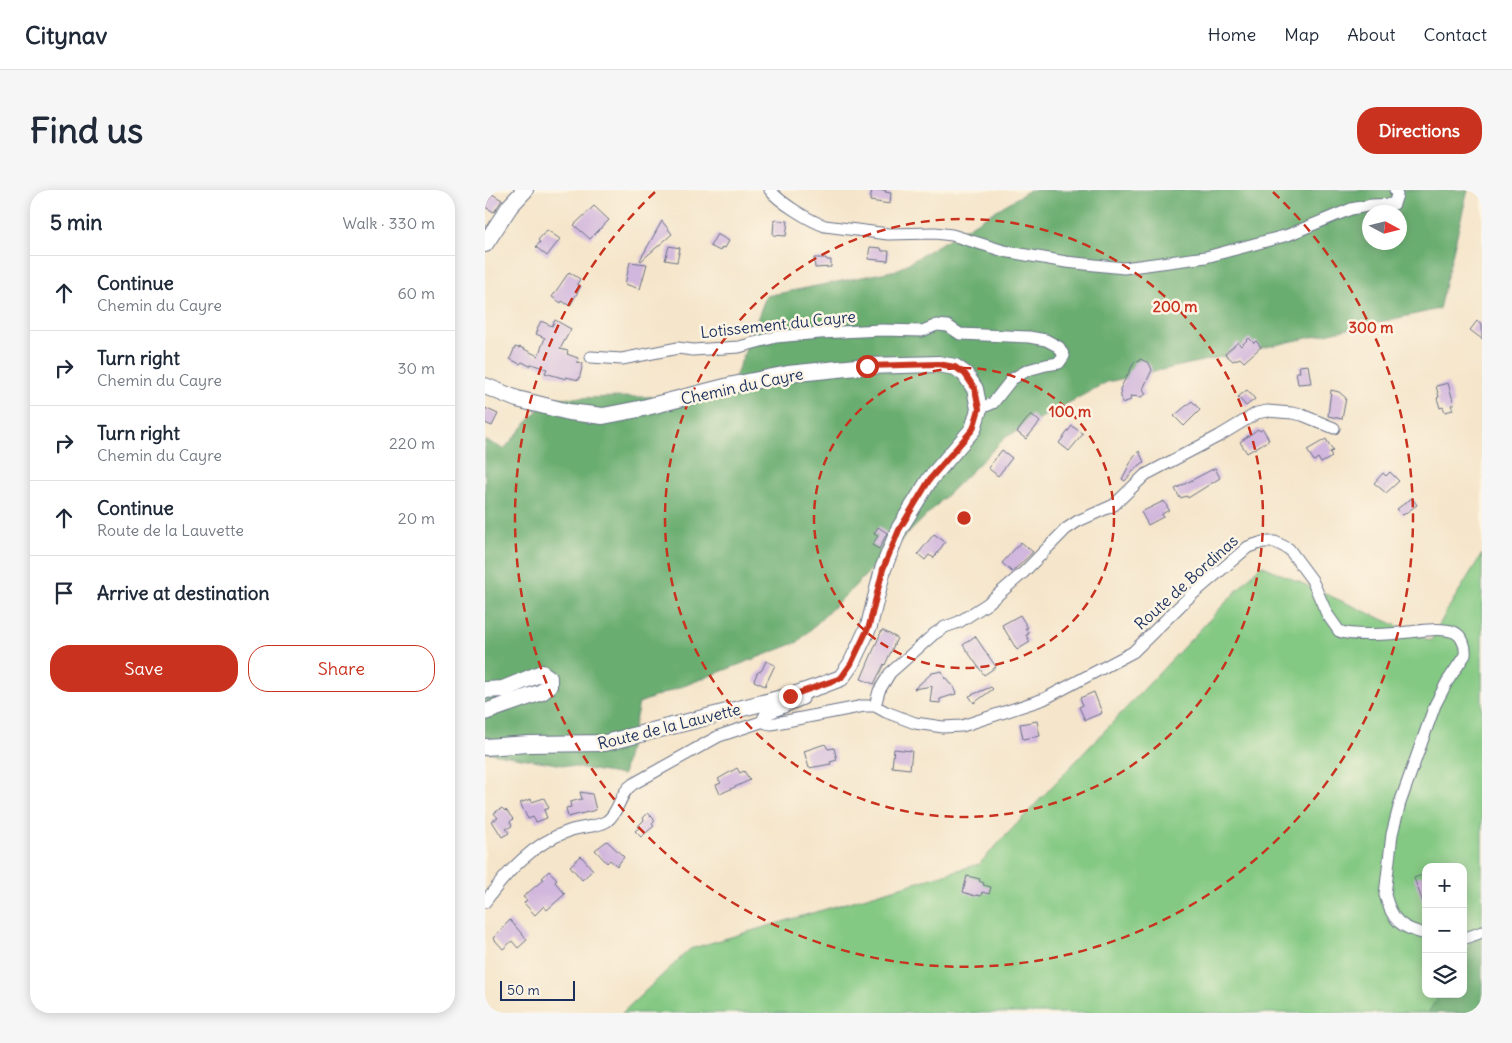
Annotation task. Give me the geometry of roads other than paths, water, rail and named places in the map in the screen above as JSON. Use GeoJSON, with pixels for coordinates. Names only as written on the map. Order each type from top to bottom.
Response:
{"type":"FeatureCollection","features":[{"type":"Feature","properties":{"kind":"street"},"geometry":{"type":"LineString","coordinates":[[485,244],[510,206],[525,190]]}},
{"type":"Feature","properties":{"kind":"street"},"geometry":{"type":"LineString","coordinates":[[770,190],[801,215],[825,226],[888,234],[935,233],[952,235],[1004,251],[1066,262],[1124,268],[1206,257],[1287,235],[1351,209],[1372,205],[1394,204],[1397,195],[1395,190]]}},
{"type":"Feature","properties":{"kind":"street","name":"Lotissement du Cayre"},"geometry":{"type":"LineString","coordinates":[[591,357],[622,358],[678,348],[693,350],[739,346],[776,338],[820,333],[882,330],[922,331],[937,325],[948,326],[960,334],[1029,337],[1046,340],[1059,347],[1064,356],[1059,364],[1028,370],[1012,379],[993,403],[979,409]]}},
{"type":"Feature","properties":{"kind":"street","name":"Chemin du Cayre"},"geometry":{"type":"LineString","coordinates":[[485,386],[517,399],[569,412],[603,416],[639,410],[733,385],[788,374],[867,366],[938,364],[955,367],[965,374],[975,389],[979,409]]}},
{"type":"Feature","properties":{"kind":"street"},"geometry":{"type":"LineString","coordinates":[[765,721],[763,719],[765,715],[819,694],[820,686],[841,678],[851,664],[869,626],[883,569],[899,530],[930,479],[973,429],[979,409]]}},
{"type":"Feature","properties":{"kind":"street"},"geometry":{"type":"LineString","coordinates":[[485,902],[524,857],[548,839],[571,830],[605,822],[613,815],[628,787],[719,736],[765,721],[771,724],[864,706],[875,706],[879,691],[890,673],[934,634],[945,627],[959,622],[987,604],[1023,573],[1065,529],[1078,521],[1115,505],[1145,475],[1219,436],[1257,413],[1267,411],[1291,412],[1333,428]]}},
{"type":"Feature","properties":{"kind":"street","name":"Route de Bordinas"},"geometry":{"type":"LineString","coordinates":[[875,706],[915,723],[943,727],[962,726],[1045,699],[1133,652],[1187,599],[1248,547],[1263,542],[1283,545],[1289,549],[1312,580],[1327,614],[1339,631],[1355,634],[1440,630],[1454,632],[1464,643],[1465,655],[1447,682],[1435,705],[1400,803],[1392,834],[1385,894],[1387,904],[1402,926],[1408,930],[1422,933]]}},
{"type":"Feature","properties":{"kind":"street"},"geometry":{"type":"LineString","coordinates":[[485,690],[503,689],[542,673],[549,678],[549,686],[542,692],[485,712]]}},
{"type":"Feature","properties":{"kind":"street","name":"Route de la Lauvette"},"geometry":{"type":"LineString","coordinates":[[485,747],[529,744],[605,744],[767,702],[820,686]]}},
{"type":"Feature","properties":{"kind":"street"},"geometry":{"type":"LineString","coordinates":[[1467,938],[1482,932]]}}]}
